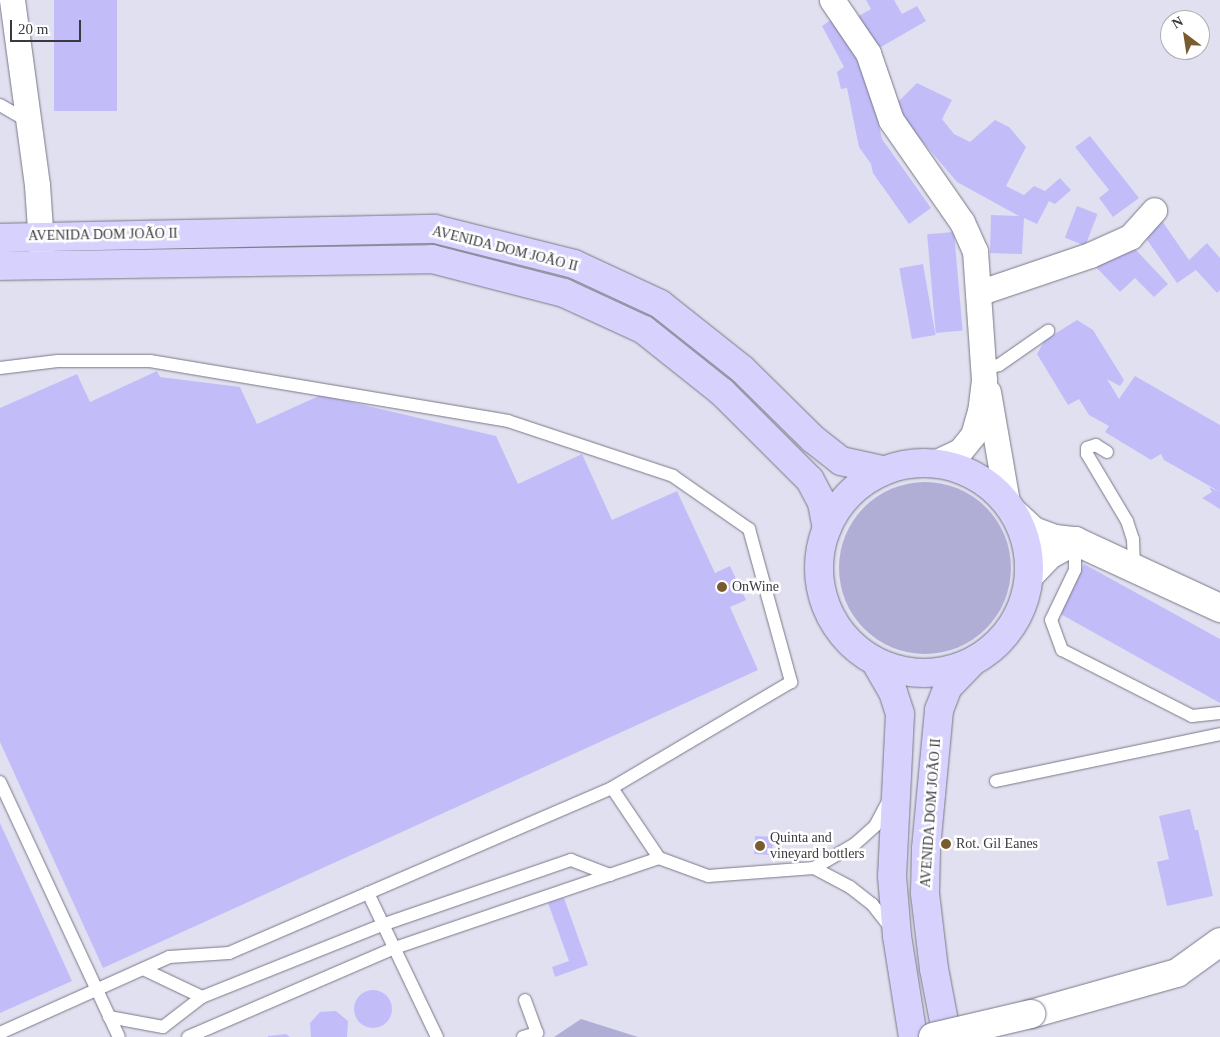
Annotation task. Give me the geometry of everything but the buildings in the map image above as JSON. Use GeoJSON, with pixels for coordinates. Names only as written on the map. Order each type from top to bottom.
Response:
{"type":"FeatureCollection","features":[{"type":"Feature","properties":{"kind":"main road","name":"AVENIDA DOM JOÃO II"},"geometry":{"type":"LineString","coordinates":[[0,238],[435,229],[574,264],[660,304],[742,369],[813,439],[841,461],[882,470]]}},
{"type":"Feature","properties":{"kind":"main road","name":"AVENIDA DOM JOÃO II"},"geometry":{"type":"LineString","coordinates":[[0,266],[432,260],[564,293],[644,330],[722,392],[810,480],[822,503],[827,529]]}},
{"type":"Feature","properties":{"kind":"main road"},"geometry":{"type":"LineString","coordinates":[[934,463],[962,469],[986,483],[1011,508],[1027,544],[1029,576],[1021,609],[1002,638],[975,660],[951,669],[925,673],[899,670],[875,661],[848,641],[829,614],[819,582],[820,548],[827,529],[848,495],[882,470],[934,463]]}},
{"type":"Feature","properties":{"kind":"main road","name":"AVENIDA DOM JOÃO II"},"geometry":{"type":"LineString","coordinates":[[947,1037],[934,969],[925,893],[926,848],[939,710],[948,687],[975,660]]}},
{"type":"Feature","properties":{"kind":"main road"},"geometry":{"type":"LineString","coordinates":[[875,661],[893,692],[900,714],[892,876],[897,936],[913,1037]]}},
{"type":"Feature","properties":{"kind":"street"},"geometry":{"type":"LineString","coordinates":[[12,0],[41,236],[42,266]]}},
{"type":"Feature","properties":{"kind":"street"},"geometry":{"type":"LineString","coordinates":[[832,0],[868,53],[891,120],[962,222],[976,251],[984,374],[992,406],[1011,508],[1033,531],[1055,539],[1075,541],[1134,566],[1220,608]]}},
{"type":"Feature","properties":{"kind":"street"},"geometry":{"type":"LineString","coordinates":[[978,293],[1090,256],[1130,237],[1154,210]]}},
{"type":"Feature","properties":{"kind":"street"},"geometry":{"type":"LineString","coordinates":[[934,463],[960,451],[973,435],[984,374]]}},
{"type":"Feature","properties":{"kind":"street"},"geometry":{"type":"LineString","coordinates":[[1029,576],[1049,555],[1075,541]]}},
{"type":"Feature","properties":{"kind":"street"},"geometry":{"type":"LineString","coordinates":[[934,1037],[1031,1014],[1176,973],[1220,942]]}},
{"type":"Feature","properties":{"kind":"lane"},"geometry":{"type":"LineString","coordinates":[[0,105],[28,121]]}},
{"type":"Feature","properties":{"kind":"lane"},"geometry":{"type":"LineString","coordinates":[[984,374],[1048,331]]}},
{"type":"Feature","properties":{"kind":"lane"},"geometry":{"type":"LineString","coordinates":[[0,368],[58,361],[150,361],[508,421],[673,476],[749,529],[791,682],[612,788],[229,953],[169,957],[0,1033]]}},
{"type":"Feature","properties":{"kind":"lane"},"geometry":{"type":"LineString","coordinates":[[1107,452],[1096,445],[1087,448],[1087,454],[1127,521],[1133,539],[1134,566]]}},
{"type":"Feature","properties":{"kind":"lane"},"geometry":{"type":"LineString","coordinates":[[1075,541],[1075,570],[1050,620],[1062,650],[1192,716],[1220,713]]}},
{"type":"Feature","properties":{"kind":"lane"},"geometry":{"type":"LineString","coordinates":[[996,781],[1220,734]]}},
{"type":"Feature","properties":{"kind":"lane"},"geometry":{"type":"LineString","coordinates":[[0,782],[119,1037]]}},
{"type":"Feature","properties":{"kind":"lane"},"geometry":{"type":"LineString","coordinates":[[612,788],[659,858],[708,876],[814,868],[854,844],[875,826],[897,787]]}},
{"type":"Feature","properties":{"kind":"lane"},"geometry":{"type":"LineString","coordinates":[[188,1037],[392,949],[659,858]]}},
{"type":"Feature","properties":{"kind":"lane"},"geometry":{"type":"LineString","coordinates":[[109,1018],[163,1027],[202,997],[382,925],[571,860],[610,875]]}},
{"type":"Feature","properties":{"kind":"lane"},"geometry":{"type":"LineString","coordinates":[[814,868],[850,887],[872,904],[897,936]]}},
{"type":"Feature","properties":{"kind":"lane"},"geometry":{"type":"LineString","coordinates":[[368,893],[392,949],[437,1037]]}},
{"type":"Feature","properties":{"kind":"lane"},"geometry":{"type":"LineString","coordinates":[[143,969],[202,997]]}},
{"type":"Feature","properties":{"kind":"lane"},"geometry":{"type":"LineString","coordinates":[[523,1037],[537,1033],[525,1000]]}},
{"type":"Feature","properties":{"kind":"shaded area"},"geometry":{"type":"Polygon","coordinates":[[[933,482],[942,483],[966,492],[980,501],[992,513],[1005,535],[1010,551],[1010,585],[1005,601],[992,623],[980,635],[958,648],[942,653],[917,654],[908,653],[884,644],[870,635],[858,623],[845,601],[840,585],[839,560],[840,551],[849,527],[858,513],[870,501],[892,488],[908,483],[933,482]]]}},
{"type":"Feature","properties":{"kind":"shaded area"},"geometry":{"type":"Polygon","coordinates":[[[581,1019],[638,1037],[554,1037],[581,1019]]]}},
{"type":"Feature","properties":{"kind":"place","name":"OnWine"},"geometry":{"type":"Point","coordinates":[722,587]}},
{"type":"Feature","properties":{"kind":"place","name":"Rot. Gil Eanes"},"geometry":{"type":"Point","coordinates":[946,844]}},
{"type":"Feature","properties":{"kind":"place","name":"Quinta and vineyard bottlers"},"geometry":{"type":"Point","coordinates":[760,846]}}]}
